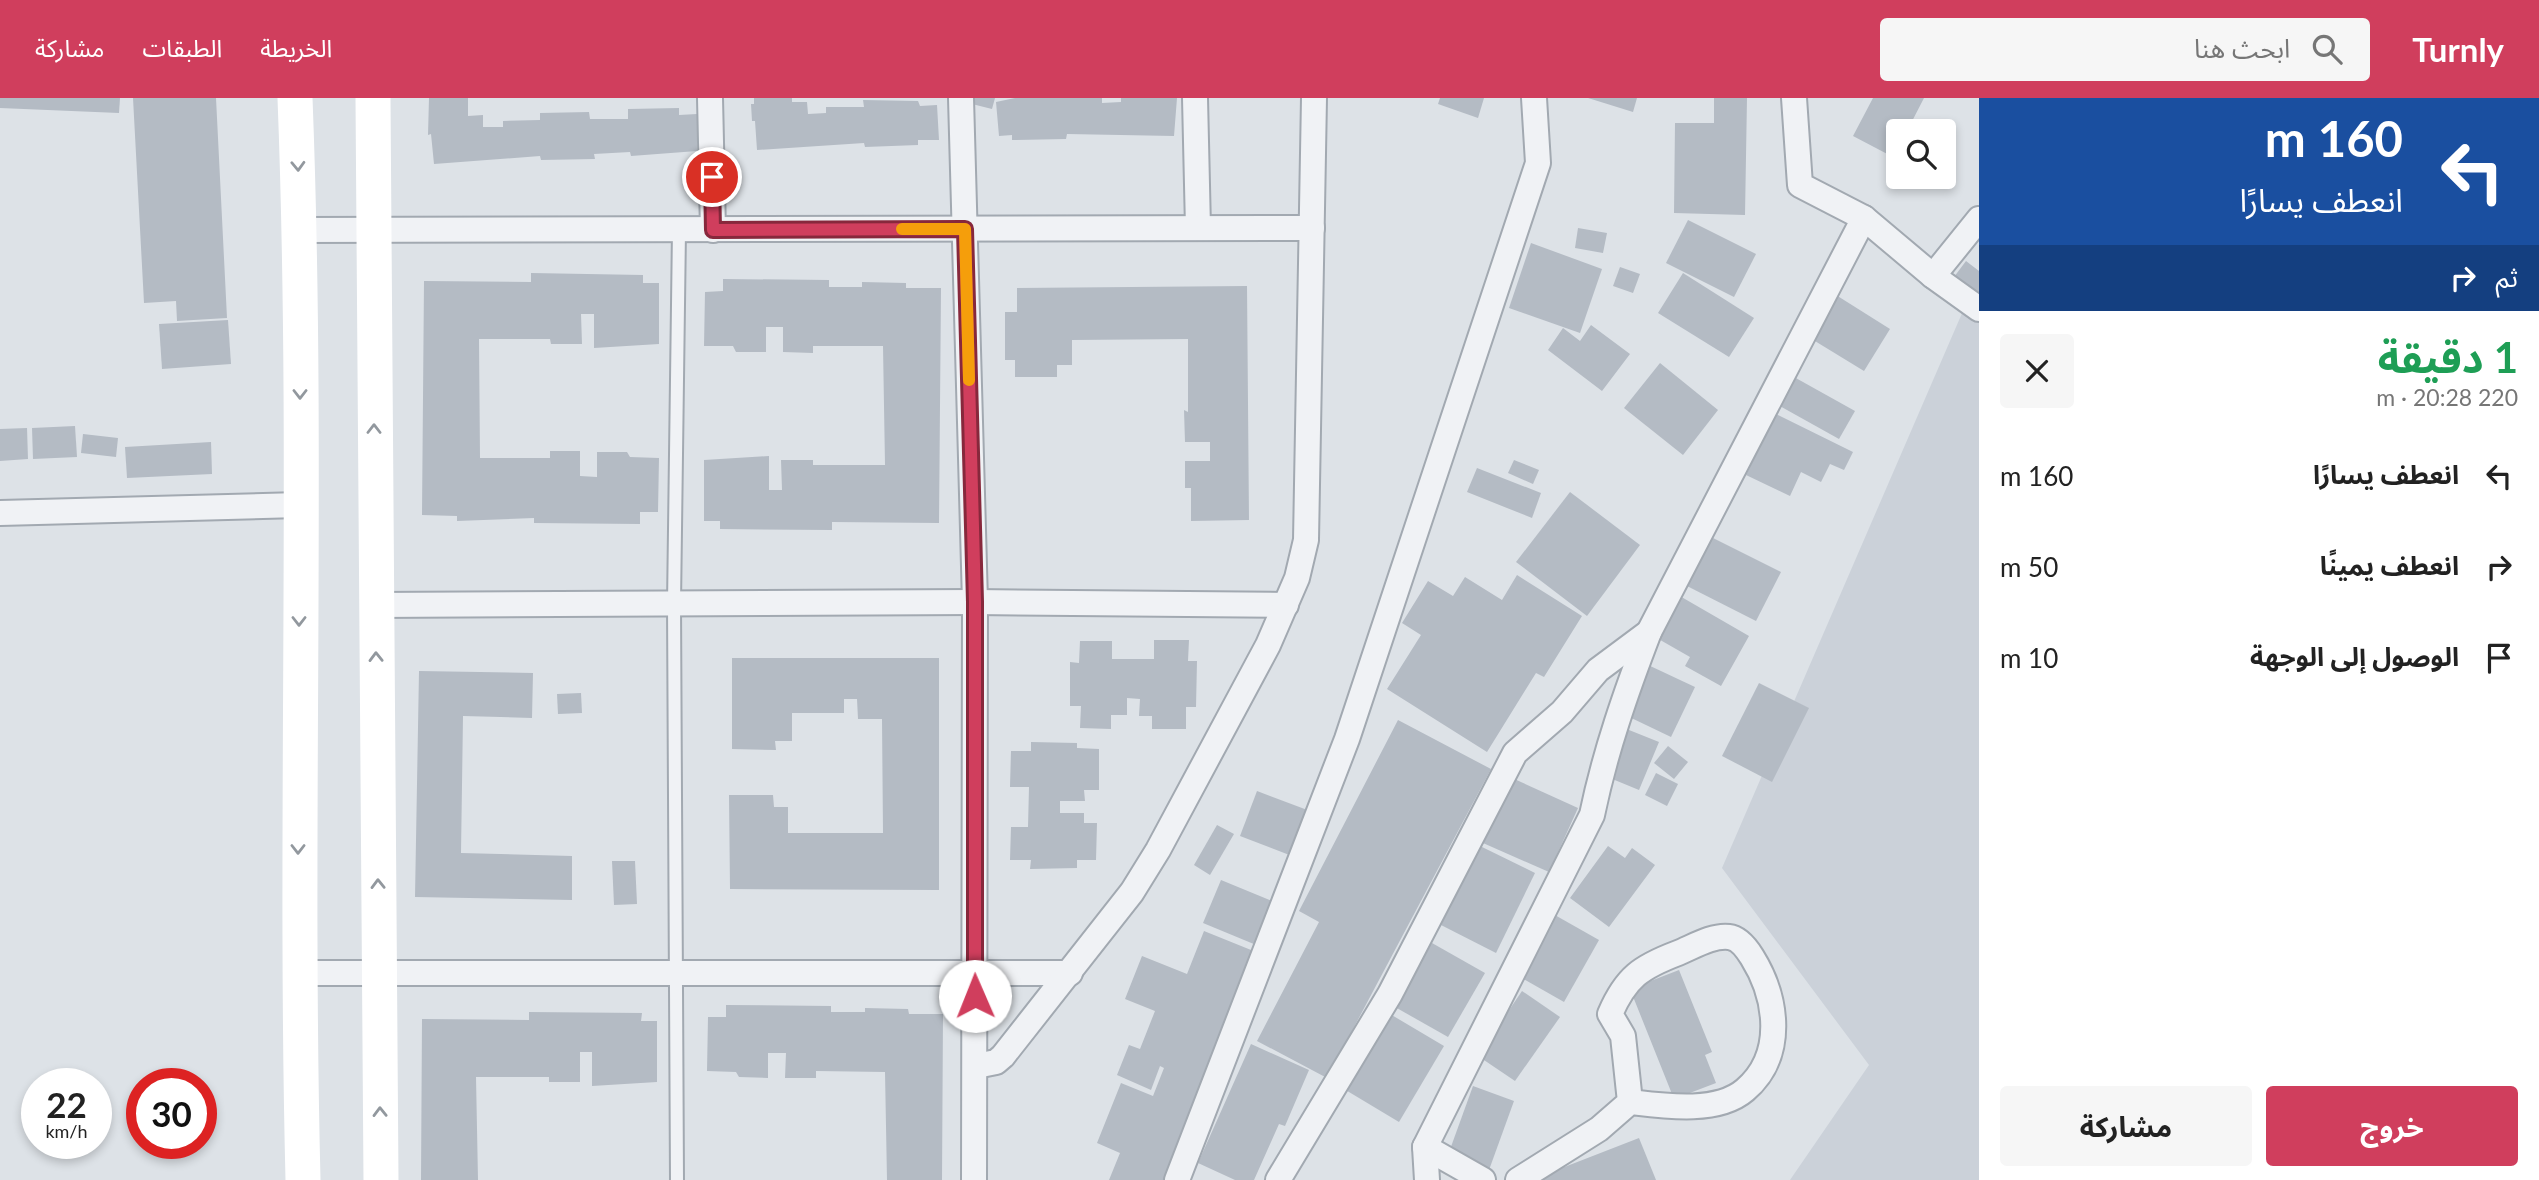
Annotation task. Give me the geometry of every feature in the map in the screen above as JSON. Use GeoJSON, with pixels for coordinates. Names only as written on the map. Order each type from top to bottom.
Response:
{"type":"FeatureCollection","features":[{"type":"Feature","properties":{"kind":"street"},"geometry":{"type":"LineString","coordinates":[[295,98],[300,230],[298,973],[303,1180]]}},
{"type":"Feature","properties":{"kind":"street"},"geometry":{"type":"LineString","coordinates":[[373,98],[381,1180]]}},
{"type":"Feature","properties":{"kind":"street"},"geometry":{"type":"LineString","coordinates":[[710,98],[713,230]]}},
{"type":"Feature","properties":{"kind":"street"},"geometry":{"type":"LineString","coordinates":[[961,98],[975,602],[974,1180]]}},
{"type":"Feature","properties":{"kind":"street"},"geometry":{"type":"LineString","coordinates":[[1195,98],[1198,228]]}},
{"type":"Feature","properties":{"kind":"street"},"geometry":{"type":"LineString","coordinates":[[976,1066],[1000,1060],[1132,892],[1158,850],[1286,606],[1297,578],[1306,540],[1314,98]]}},
{"type":"Feature","properties":{"kind":"street"},"geometry":{"type":"LineString","coordinates":[[1177,1180],[1346,739],[1538,163],[1534,98]]}},
{"type":"Feature","properties":{"kind":"street"},"geometry":{"type":"LineString","coordinates":[[1794,98],[1800,185],[1864,218],[1933,276],[1979,309]]}},
{"type":"Feature","properties":{"kind":"street"},"geometry":{"type":"LineString","coordinates":[[1427,1180],[1424,1147],[1592,815],[1601,770],[1622,701],[1650,632],[1864,218]]}},
{"type":"Feature","properties":{"kind":"street"},"geometry":{"type":"LineString","coordinates":[[1933,276],[1979,219]]}},
{"type":"Feature","properties":{"kind":"street"},"geometry":{"type":"LineString","coordinates":[[300,230],[1312,228]]}},
{"type":"Feature","properties":{"kind":"street"},"geometry":{"type":"LineString","coordinates":[[0,513],[299,505]]}},
{"type":"Feature","properties":{"kind":"street"},"geometry":{"type":"LineString","coordinates":[[375,605],[975,602],[1286,606]]}},
{"type":"Feature","properties":{"kind":"street"},"geometry":{"type":"LineString","coordinates":[[1279,1180],[1390,994],[1515,753],[1562,712],[1598,670],[1650,632]]}},
{"type":"Feature","properties":{"kind":"street"},"geometry":{"type":"LineString","coordinates":[[1518,1180],[1599,1129],[1630,1102],[1675,1107],[1712,1104],[1745,1090],[1763,1065],[1773,1039],[1774,1008],[1759,968],[1745,947],[1731,937],[1714,938],[1648,964],[1622,986],[1610,1014],[1623,1036],[1630,1102]]}},
{"type":"Feature","properties":{"kind":"street"},"geometry":{"type":"LineString","coordinates":[[298,973],[1070,973]]}},
{"type":"Feature","properties":{"kind":"street"},"geometry":{"type":"LineString","coordinates":[[1424,1147],[1483,1180]]}},
{"type":"Feature","properties":{"kind":"lane"},"geometry":{"type":"LineString","coordinates":[[677,1180],[674,604],[679,230]]}},
{"type":"Feature","properties":{"kind":"shaded area"},"geometry":{"type":"Polygon","coordinates":[[[1966,304],[1979,313],[1979,1180],[1790,1180],[1869,1065],[1722,868],[1966,304]]]}},
{"type":"Feature","properties":{"kind":"building"},"geometry":{"type":"Polygon","coordinates":[[[0,98],[120,98],[119,113],[0,108],[0,98]]]}},
{"type":"Feature","properties":{"kind":"building"},"geometry":{"type":"Polygon","coordinates":[[[133,98],[216,98],[227,318],[177,321],[176,301],[144,303],[133,98]]]}},
{"type":"Feature","properties":{"kind":"building"},"geometry":{"type":"Polygon","coordinates":[[[429,98],[468,98],[468,116],[483,115],[483,127],[503,127],[503,121],[540,120],[540,113],[589,112],[590,119],[628,119],[628,109],[679,108],[679,115],[697,114],[697,151],[631,156],[630,152],[594,154],[595,159],[541,160],[540,156],[434,164],[431,134],[428,135],[429,98]]]}},
{"type":"Feature","properties":{"kind":"building"},"geometry":{"type":"Polygon","coordinates":[[[754,98],[792,98],[792,102],[807,102],[808,114],[826,113],[826,107],[864,107],[863,100],[918,101],[920,106],[937,105],[939,140],[918,140],[918,145],[865,147],[864,143],[757,150],[751,104],[754,104],[754,98]]]}},
{"type":"Feature","properties":{"kind":"building"},"geometry":{"type":"Polygon","coordinates":[[[969,98],[995,98],[992,109],[968,103],[969,98]]]}},
{"type":"Feature","properties":{"kind":"building"},"geometry":{"type":"Polygon","coordinates":[[[1015,98],[1102,98],[1102,103],[1121,102],[1121,98],[1177,98],[1174,136],[1067,134],[1066,139],[1012,140],[1012,135],[999,136],[996,102],[1015,98]]]}},
{"type":"Feature","properties":{"kind":"building"},"geometry":{"type":"Polygon","coordinates":[[[1440,98],[1484,98],[1478,118],[1438,104],[1440,98]]]}},
{"type":"Feature","properties":{"kind":"building"},"geometry":{"type":"Polygon","coordinates":[[[1588,98],[1637,98],[1633,112],[1588,98]]]}},
{"type":"Feature","properties":{"kind":"building"},"geometry":{"type":"Polygon","coordinates":[[[1714,98],[1747,98],[1745,215],[1674,213],[1675,123],[1714,123],[1714,98]]]}},
{"type":"Feature","properties":{"kind":"building"},"geometry":{"type":"Polygon","coordinates":[[[1873,98],[1924,98],[1913,119],[1886,119],[1886,153],[1853,136],[1873,98]]]}},
{"type":"Feature","properties":{"kind":"building"},"geometry":{"type":"Polygon","coordinates":[[[1688,220],[1756,254],[1734,297],[1666,263],[1688,220]]]}},
{"type":"Feature","properties":{"kind":"building"},"geometry":{"type":"Polygon","coordinates":[[[1578,228],[1607,233],[1603,253],[1575,248],[1578,228]]]}},
{"type":"Feature","properties":{"kind":"building"},"geometry":{"type":"Polygon","coordinates":[[[1531,243],[1602,269],[1580,333],[1509,308],[1531,243]]]}},
{"type":"Feature","properties":{"kind":"building"},"geometry":{"type":"Polygon","coordinates":[[[1966,261],[1979,271],[1979,297],[1954,277],[1966,261]]]}},
{"type":"Feature","properties":{"kind":"building"},"geometry":{"type":"Polygon","coordinates":[[[1620,267],[1640,274],[1633,293],[1613,286],[1620,267]]]}},
{"type":"Feature","properties":{"kind":"building"},"geometry":{"type":"Polygon","coordinates":[[[531,273],[643,275],[643,283],[659,283],[659,344],[594,348],[594,314],[581,314],[582,344],[551,344],[550,339],[479,339],[480,458],[550,458],[550,451],[580,451],[580,476],[597,477],[597,452],[627,452],[630,457],[659,458],[658,512],[640,512],[640,524],[534,523],[534,518],[457,521],[457,516],[422,515],[424,281],[531,282],[531,273]]]}},
{"type":"Feature","properties":{"kind":"building"},"geometry":{"type":"Polygon","coordinates":[[[1683,273],[1754,318],[1729,357],[1658,313],[1683,273]]]}},
{"type":"Feature","properties":{"kind":"building"},"geometry":{"type":"Polygon","coordinates":[[[723,279],[829,280],[829,287],[862,287],[862,282],[906,283],[906,288],[941,288],[939,523],[832,522],[832,530],[720,529],[720,521],[704,521],[704,460],[769,456],[769,490],[782,490],[781,460],[813,460],[813,465],[885,465],[883,346],[813,346],[813,353],[783,352],[783,327],[766,327],[766,352],[736,352],[733,346],[704,346],[705,292],[723,291],[723,279]]]}},
{"type":"Feature","properties":{"kind":"building"},"geometry":{"type":"Polygon","coordinates":[[[1247,286],[1249,520],[1191,521],[1191,488],[1185,488],[1185,461],[1210,461],[1210,442],[1185,442],[1184,410],[1188,412],[1188,339],[1072,340],[1072,365],[1057,365],[1057,377],[1015,377],[1015,360],[1005,360],[1005,312],[1017,312],[1017,288],[1247,286]]]}},
{"type":"Feature","properties":{"kind":"building"},"geometry":{"type":"Polygon","coordinates":[[[1836,295],[1890,329],[1864,371],[1810,338],[1836,295]]]}},
{"type":"Feature","properties":{"kind":"building"},"geometry":{"type":"Polygon","coordinates":[[[228,320],[231,364],[162,369],[159,324],[228,320]]]}},
{"type":"Feature","properties":{"kind":"building"},"geometry":{"type":"Polygon","coordinates":[[[1591,325],[1630,354],[1602,391],[1548,350],[1563,328],[1580,341],[1591,325]]]}},
{"type":"Feature","properties":{"kind":"building"},"geometry":{"type":"Polygon","coordinates":[[[1660,363],[1718,410],[1683,455],[1624,408],[1660,363]]]}},
{"type":"Feature","properties":{"kind":"building"},"geometry":{"type":"Polygon","coordinates":[[[1794,377],[1855,411],[1839,439],[1778,405],[1794,377]]]}},
{"type":"Feature","properties":{"kind":"building"},"geometry":{"type":"Polygon","coordinates":[[[1776,414],[1853,452],[1844,470],[1830,464],[1821,482],[1801,472],[1790,496],[1746,475],[1776,414]]]}},
{"type":"Feature","properties":{"kind":"building"},"geometry":{"type":"Polygon","coordinates":[[[75,426],[77,457],[33,459],[32,428],[75,426]]]}},
{"type":"Feature","properties":{"kind":"building"},"geometry":{"type":"Polygon","coordinates":[[[27,428],[28,459],[0,461],[0,429],[27,428]]]}},
{"type":"Feature","properties":{"kind":"building"},"geometry":{"type":"Polygon","coordinates":[[[83,434],[118,438],[116,457],[81,453],[83,434]]]}},
{"type":"Feature","properties":{"kind":"building"},"geometry":{"type":"Polygon","coordinates":[[[211,442],[212,474],[127,478],[125,447],[211,442]]]}},
{"type":"Feature","properties":{"kind":"building"},"geometry":{"type":"Polygon","coordinates":[[[1514,460],[1539,470],[1533,484],[1508,473],[1514,460]]]}},
{"type":"Feature","properties":{"kind":"building"},"geometry":{"type":"Polygon","coordinates":[[[1477,468],[1541,493],[1532,518],[1467,492],[1477,468]]]}},
{"type":"Feature","properties":{"kind":"building"},"geometry":{"type":"Polygon","coordinates":[[[1570,492],[1640,545],[1587,616],[1516,562],[1570,492]]]}},
{"type":"Feature","properties":{"kind":"building"},"geometry":{"type":"Polygon","coordinates":[[[1709,536],[1781,572],[1756,621],[1685,585],[1709,536]]]}},
{"type":"Feature","properties":{"kind":"building"},"geometry":{"type":"Polygon","coordinates":[[[1517,575],[1582,616],[1544,677],[1536,673],[1487,752],[1387,689],[1421,635],[1402,623],[1428,581],[1453,596],[1465,577],[1502,600],[1517,575]]]}},
{"type":"Feature","properties":{"kind":"building"},"geometry":{"type":"Polygon","coordinates":[[[1678,595],[1749,636],[1721,686],[1685,666],[1690,657],[1655,637],[1678,595]]]}},
{"type":"Feature","properties":{"kind":"building"},"geometry":{"type":"Polygon","coordinates":[[[1154,640],[1189,640],[1188,661],[1197,661],[1196,707],[1186,707],[1186,729],[1152,729],[1152,716],[1139,716],[1140,699],[1127,698],[1127,715],[1111,715],[1111,729],[1080,728],[1081,706],[1070,706],[1070,662],[1079,663],[1080,641],[1112,641],[1112,659],[1154,659],[1154,640]]]}},
{"type":"Feature","properties":{"kind":"building"},"geometry":{"type":"Polygon","coordinates":[[[732,658],[939,658],[939,890],[730,889],[729,795],[773,795],[774,807],[788,807],[788,833],[883,833],[882,719],[858,719],[857,699],[844,699],[844,713],[792,713],[792,741],[775,741],[776,750],[732,749],[732,658]]]}},
{"type":"Feature","properties":{"kind":"building"},"geometry":{"type":"Polygon","coordinates":[[[1646,664],[1695,687],[1671,737],[1623,714],[1646,664]]]}},
{"type":"Feature","properties":{"kind":"building"},"geometry":{"type":"Polygon","coordinates":[[[419,671],[533,673],[532,718],[463,716],[461,853],[572,856],[572,900],[415,897],[419,671]]]}},
{"type":"Feature","properties":{"kind":"building"},"geometry":{"type":"Polygon","coordinates":[[[1759,683],[1809,708],[1772,782],[1722,756],[1759,683]]]}},
{"type":"Feature","properties":{"kind":"building"},"geometry":{"type":"Polygon","coordinates":[[[581,693],[582,713],[558,714],[557,694],[581,693]]]}},
{"type":"Feature","properties":{"kind":"building"},"geometry":{"type":"Polygon","coordinates":[[[1398,720],[1491,769],[1327,1078],[1257,1041],[1319,922],[1299,911],[1398,720]]]}},
{"type":"Feature","properties":{"kind":"building"},"geometry":{"type":"Polygon","coordinates":[[[1624,728],[1659,742],[1639,790],[1605,776],[1624,728]]]}},
{"type":"Feature","properties":{"kind":"building"},"geometry":{"type":"Polygon","coordinates":[[[1031,742],[1077,743],[1077,748],[1099,749],[1099,790],[1084,790],[1085,801],[1060,801],[1060,813],[1084,813],[1084,823],[1097,823],[1096,860],[1077,860],[1077,868],[1030,869],[1031,860],[1010,860],[1011,827],[1028,827],[1029,787],[1010,787],[1011,751],[1031,751],[1031,742]]]}},
{"type":"Feature","properties":{"kind":"building"},"geometry":{"type":"Polygon","coordinates":[[[1668,746],[1688,762],[1674,779],[1654,763],[1668,746]]]}},
{"type":"Feature","properties":{"kind":"building"},"geometry":{"type":"Polygon","coordinates":[[[1656,773],[1678,784],[1667,806],[1645,795],[1656,773]]]}},
{"type":"Feature","properties":{"kind":"building"},"geometry":{"type":"Polygon","coordinates":[[[1512,778],[1578,808],[1549,872],[1483,843],[1512,778]]]}},
{"type":"Feature","properties":{"kind":"building"},"geometry":{"type":"Polygon","coordinates":[[[1257,791],[1310,811],[1292,856],[1240,836],[1257,791]]]}},
{"type":"Feature","properties":{"kind":"building"},"geometry":{"type":"Polygon","coordinates":[[[1217,825],[1234,834],[1210,875],[1194,865],[1217,825]]]}},
{"type":"Feature","properties":{"kind":"building"},"geometry":{"type":"Polygon","coordinates":[[[1480,846],[1535,873],[1496,953],[1441,925],[1480,846]]]}},
{"type":"Feature","properties":{"kind":"building"},"geometry":{"type":"Polygon","coordinates":[[[1608,846],[1625,858],[1632,848],[1655,865],[1609,927],[1570,898],[1608,846]]]}},
{"type":"Feature","properties":{"kind":"building"},"geometry":{"type":"Polygon","coordinates":[[[612,861],[635,861],[637,904],[614,905],[612,861]]]}},
{"type":"Feature","properties":{"kind":"building"},"geometry":{"type":"Polygon","coordinates":[[[1221,880],[1279,904],[1261,947],[1203,923],[1221,880]]]}},
{"type":"Feature","properties":{"kind":"building"},"geometry":{"type":"Polygon","coordinates":[[[1546,910],[1599,940],[1564,1002],[1511,972],[1546,910]]]}},
{"type":"Feature","properties":{"kind":"building"},"geometry":{"type":"Polygon","coordinates":[[[1204,931],[1256,952],[1167,1180],[1109,1180],[1120,1153],[1097,1143],[1121,1083],[1153,1096],[1164,1068],[1160,1066],[1151,1090],[1117,1075],[1129,1045],[1140,1049],[1155,1011],[1125,999],[1142,956],[1187,974],[1204,931]]]}},
{"type":"Feature","properties":{"kind":"building"},"geometry":{"type":"Polygon","coordinates":[[[1432,943],[1485,973],[1448,1037],[1395,1007],[1432,943]]]}},
{"type":"Feature","properties":{"kind":"building"},"geometry":{"type":"Polygon","coordinates":[[[1679,970],[1712,1052],[1705,1055],[1716,1083],[1674,1099],[1630,989],[1679,970]]]}},
{"type":"Feature","properties":{"kind":"building"},"geometry":{"type":"Polygon","coordinates":[[[1522,991],[1560,1017],[1515,1081],[1478,1056],[1522,991]]]}},
{"type":"Feature","properties":{"kind":"building"},"geometry":{"type":"Polygon","coordinates":[[[726,1005],[831,1006],[831,1012],[865,1012],[865,1008],[908,1009],[909,1014],[943,1014],[942,1180],[887,1180],[885,1072],[816,1071],[816,1078],[785,1078],[786,1053],[768,1053],[768,1078],[739,1077],[736,1072],[707,1071],[708,1017],[726,1017],[726,1005]]]}},
{"type":"Feature","properties":{"kind":"building"},"geometry":{"type":"Polygon","coordinates":[[[529,1012],[642,1013],[641,1021],[657,1021],[657,1082],[592,1086],[592,1052],[580,1052],[580,1082],[549,1082],[549,1077],[476,1077],[478,1180],[421,1180],[422,1019],[529,1020],[529,1012]]]}},
{"type":"Feature","properties":{"kind":"building"},"geometry":{"type":"Polygon","coordinates":[[[1390,1014],[1444,1046],[1399,1122],[1344,1089],[1390,1014]]]}},
{"type":"Feature","properties":{"kind":"building"},"geometry":{"type":"Polygon","coordinates":[[[1251,1044],[1309,1070],[1285,1126],[1279,1124],[1254,1180],[1235,1180],[1198,1163],[1251,1044]]]}},
{"type":"Feature","properties":{"kind":"building"},"geometry":{"type":"Polygon","coordinates":[[[1473,1086],[1514,1101],[1489,1170],[1448,1155],[1473,1086]]]}},
{"type":"Feature","properties":{"kind":"building"},"geometry":{"type":"Polygon","coordinates":[[[1639,1138],[1656,1180],[1531,1180],[1639,1138]]]}},
{"type":"Feature","properties":{"kind":"slow traffic"},"geometry":{"type":"LineString","coordinates":[[902,229],[965,229],[969,380]]}},
{"type":"Feature","properties":{"kind":"route"},"geometry":{"type":"LineString","coordinates":[[712,177],[713,230],[965,229],[975,602],[975,996]]}}]}
